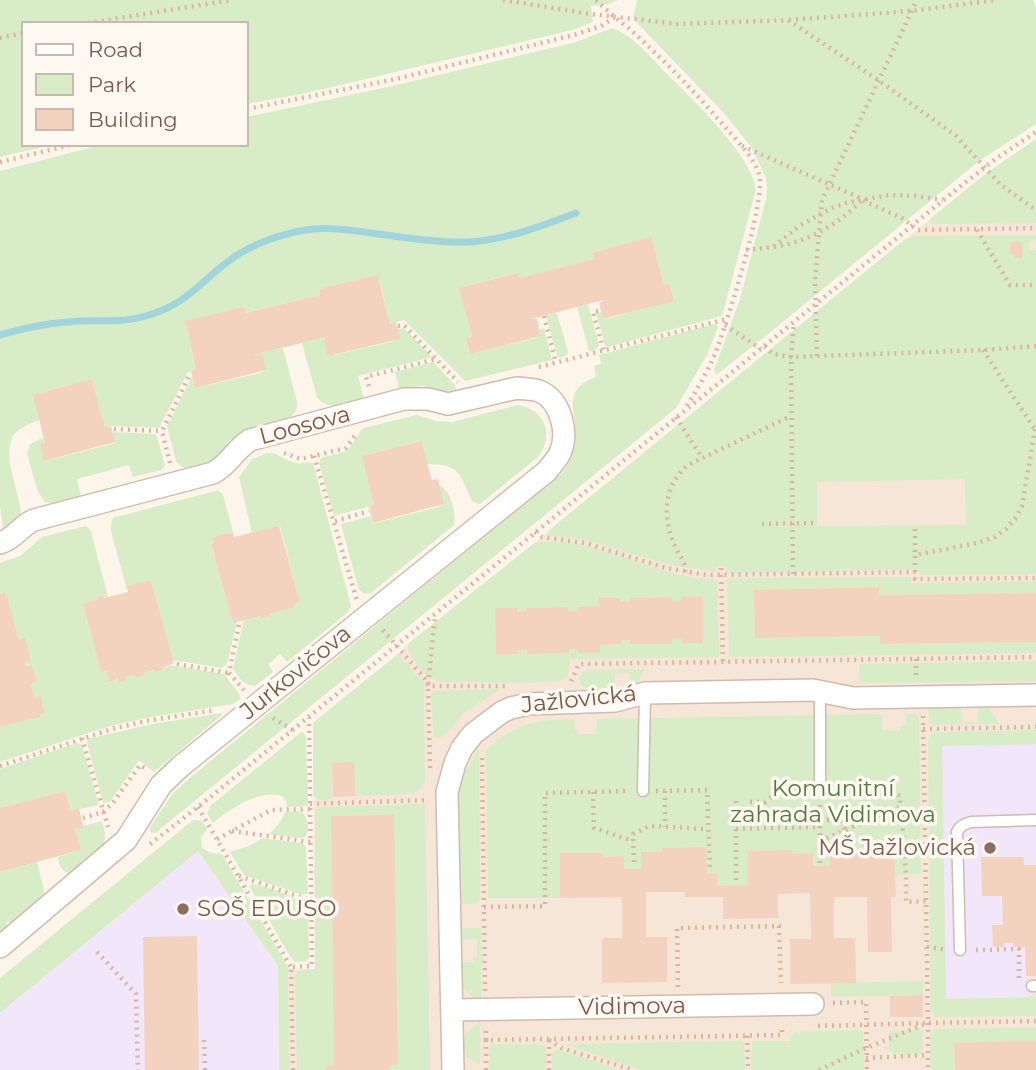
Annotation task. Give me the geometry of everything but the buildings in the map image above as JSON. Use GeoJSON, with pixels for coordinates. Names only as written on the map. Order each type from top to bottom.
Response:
{"type":"FeatureCollection","features":[{"type":"Feature","properties":{"kind":"street","name":"Loosova"},"geometry":{"type":"LineString","coordinates":[[0,543],[15,537],[27,523],[34,520],[213,473],[223,468],[234,453],[250,440],[404,399],[428,399],[448,404],[517,388],[539,391],[547,396]]}},
{"type":"Feature","properties":{"kind":"street","name":"Jurkovičova"},"geometry":{"type":"LineString","coordinates":[[0,947],[126,840],[161,785],[181,766],[547,471],[561,450],[563,431],[561,416],[547,396]]}},
{"type":"Feature","properties":{"kind":"street","name":"Jažlovická"},"geometry":{"type":"LineString","coordinates":[[453,1070],[447,792],[455,762],[462,748],[473,734],[493,717],[511,708],[528,704],[615,701],[645,693],[813,691],[853,698],[1036,695]]}},
{"type":"Feature","properties":{"kind":"street","name":"Vidimova"},"geometry":{"type":"LineString","coordinates":[[452,1010],[782,1016],[817,1011]]}},
{"type":"Feature","properties":{"kind":"lane"},"geometry":{"type":"LineString","coordinates":[[820,692],[820,791]]}},
{"type":"Feature","properties":{"kind":"lane"},"geometry":{"type":"LineString","coordinates":[[643,791],[645,693]]}},
{"type":"Feature","properties":{"kind":"lane"},"geometry":{"type":"LineString","coordinates":[[960,950],[957,832],[961,826],[971,822],[1036,820]]}},
{"type":"Feature","properties":{"kind":"path"},"geometry":{"type":"LineString","coordinates":[[101,21],[232,0]]}},
{"type":"Feature","properties":{"kind":"path"},"geometry":{"type":"LineString","coordinates":[[503,0],[677,24],[788,20],[911,11],[996,0]]}},
{"type":"Feature","properties":{"kind":"path"},"geometry":{"type":"LineString","coordinates":[[596,0],[689,86],[741,145],[760,176],[755,216],[725,325],[703,379],[685,410]]}},
{"type":"Feature","properties":{"kind":"path"},"geometry":{"type":"LineString","coordinates":[[817,356],[816,280],[822,200],[917,0]]}},
{"type":"Feature","properties":{"kind":"path"},"geometry":{"type":"LineString","coordinates":[[248,109],[396,79],[574,35],[601,26],[615,17]]}},
{"type":"Feature","properties":{"kind":"path"},"geometry":{"type":"LineString","coordinates":[[788,20],[955,135],[1000,185],[1036,210]]}},
{"type":"Feature","properties":{"kind":"path"},"geometry":{"type":"LineString","coordinates":[[0,38],[21,33]]}},
{"type":"Feature","properties":{"kind":"path"},"geometry":{"type":"LineString","coordinates":[[153,842],[817,302],[984,168],[1036,132]]}},
{"type":"Feature","properties":{"kind":"path"},"geometry":{"type":"LineString","coordinates":[[741,145],[904,219],[917,230],[1036,228]]}},
{"type":"Feature","properties":{"kind":"path"},"geometry":{"type":"LineString","coordinates":[[0,162],[62,147]]}},
{"type":"Feature","properties":{"kind":"path"},"geometry":{"type":"LineString","coordinates":[[773,247],[799,226],[832,208],[876,197],[902,195],[944,200]]}},
{"type":"Feature","properties":{"kind":"path"},"geometry":{"type":"LineString","coordinates":[[746,250],[797,242],[840,220],[862,200]]}},
{"type":"Feature","properties":{"kind":"path"},"geometry":{"type":"LineString","coordinates":[[976,229],[1010,285],[1036,285]]}},
{"type":"Feature","properties":{"kind":"path"},"geometry":{"type":"LineString","coordinates":[[598,311],[593,312],[604,351]]}},
{"type":"Feature","properties":{"kind":"path"},"geometry":{"type":"LineString","coordinates":[[544,316],[556,363]]}},
{"type":"Feature","properties":{"kind":"path"},"geometry":{"type":"LineString","coordinates":[[529,370],[727,318]]}},
{"type":"Feature","properties":{"kind":"path"},"geometry":{"type":"LineString","coordinates":[[793,574],[790,357],[794,322]]}},
{"type":"Feature","properties":{"kind":"path"},"geometry":{"type":"LineString","coordinates":[[398,326],[404,325],[437,359],[462,387],[466,401]]}},
{"type":"Feature","properties":{"kind":"path"},"geometry":{"type":"LineString","coordinates":[[725,325],[773,354],[790,357],[1036,346]]}},
{"type":"Feature","properties":{"kind":"path"},"geometry":{"type":"LineString","coordinates":[[915,555],[995,537],[1015,519],[1022,506],[1036,428],[983,349]]}},
{"type":"Feature","properties":{"kind":"path"},"geometry":{"type":"LineString","coordinates":[[370,394],[366,377],[437,359]]}},
{"type":"Feature","properties":{"kind":"path"},"geometry":{"type":"LineString","coordinates":[[175,483],[162,431],[190,374]]}},
{"type":"Feature","properties":{"kind":"path"},"geometry":{"type":"LineString","coordinates":[[685,572],[685,563],[674,545],[668,526],[668,499],[680,471],[791,416]]}},
{"type":"Feature","properties":{"kind":"path"},"geometry":{"type":"LineString","coordinates":[[676,417],[702,458]]}},
{"type":"Feature","properties":{"kind":"path"},"geometry":{"type":"LineString","coordinates":[[282,452],[301,460],[346,448],[361,426]]}},
{"type":"Feature","properties":{"kind":"path"},"geometry":{"type":"LineString","coordinates":[[114,429],[162,431]]}},
{"type":"Feature","properties":{"kind":"path"},"geometry":{"type":"LineString","coordinates":[[314,456],[331,516],[335,521],[355,598],[426,680],[428,686]]}},
{"type":"Feature","properties":{"kind":"path"},"geometry":{"type":"LineString","coordinates":[[335,521],[369,511]]}},
{"type":"Feature","properties":{"kind":"path"},"geometry":{"type":"LineString","coordinates":[[762,524],[813,523]]}},
{"type":"Feature","properties":{"kind":"path"},"geometry":{"type":"LineString","coordinates":[[915,529],[915,579],[1036,578]]}},
{"type":"Feature","properties":{"kind":"path"},"geometry":{"type":"LineString","coordinates":[[535,532],[542,537],[585,543],[685,572],[721,576],[915,572]]}},
{"type":"Feature","properties":{"kind":"path"},"geometry":{"type":"LineString","coordinates":[[721,568],[723,662]]}},
{"type":"Feature","properties":{"kind":"path"},"geometry":{"type":"LineString","coordinates":[[430,772],[428,686],[435,614]]}},
{"type":"Feature","properties":{"kind":"path"},"geometry":{"type":"LineString","coordinates":[[229,673],[239,625]]}},
{"type":"Feature","properties":{"kind":"path"},"geometry":{"type":"LineString","coordinates":[[570,684],[579,664],[1036,657]]}},
{"type":"Feature","properties":{"kind":"path"},"geometry":{"type":"LineString","coordinates":[[916,659],[916,684],[923,697],[928,1070]]}},
{"type":"Feature","properties":{"kind":"path"},"geometry":{"type":"LineString","coordinates":[[177,664],[229,673],[250,696]]}},
{"type":"Feature","properties":{"kind":"path"},"geometry":{"type":"LineString","coordinates":[[428,686],[510,686]]}},
{"type":"Feature","properties":{"kind":"path"},"geometry":{"type":"LineString","coordinates":[[0,766],[82,737],[146,721],[224,709]]}},
{"type":"Feature","properties":{"kind":"path"},"geometry":{"type":"LineString","coordinates":[[291,967],[312,966],[309,717]]}},
{"type":"Feature","properties":{"kind":"path"},"geometry":{"type":"LineString","coordinates":[[923,729],[1036,727]]}},
{"type":"Feature","properties":{"kind":"path"},"geometry":{"type":"LineString","coordinates":[[82,737],[107,827],[111,831]]}},
{"type":"Feature","properties":{"kind":"path"},"geometry":{"type":"LineString","coordinates":[[482,752],[486,1070]]}},
{"type":"Feature","properties":{"kind":"path"},"geometry":{"type":"LineString","coordinates":[[484,907],[545,906],[545,793],[707,790],[710,869]]}},
{"type":"Feature","properties":{"kind":"path"},"geometry":{"type":"LineString","coordinates":[[665,791],[665,827]]}},
{"type":"Feature","properties":{"kind":"path"},"geometry":{"type":"LineString","coordinates":[[820,791],[820,863]]}},
{"type":"Feature","properties":{"kind":"path"},"geometry":{"type":"LineString","coordinates":[[593,792],[594,828],[633,841]]}},
{"type":"Feature","properties":{"kind":"path"},"geometry":{"type":"LineString","coordinates":[[217,839],[271,810],[430,800]]}},
{"type":"Feature","properties":{"kind":"path"},"geometry":{"type":"LineString","coordinates":[[736,801],[736,881]]}},
{"type":"Feature","properties":{"kind":"path"},"geometry":{"type":"LineString","coordinates":[[820,841],[902,806],[906,902],[926,901]]}},
{"type":"Feature","properties":{"kind":"path"},"geometry":{"type":"LineString","coordinates":[[198,807],[291,967],[293,1070]]}},
{"type":"Feature","properties":{"kind":"path"},"geometry":{"type":"LineString","coordinates":[[83,818],[103,812]]}},
{"type":"Feature","properties":{"kind":"path"},"geometry":{"type":"LineString","coordinates":[[820,820],[839,820],[845,831]]}},
{"type":"Feature","properties":{"kind":"path"},"geometry":{"type":"LineString","coordinates":[[634,862],[633,834],[649,826],[708,829]]}},
{"type":"Feature","properties":{"kind":"path"},"geometry":{"type":"LineString","coordinates":[[736,829],[820,827]]}},
{"type":"Feature","properties":{"kind":"path"},"geometry":{"type":"LineString","coordinates":[[231,831],[311,842]]}},
{"type":"Feature","properties":{"kind":"path"},"geometry":{"type":"LineString","coordinates":[[239,876],[312,901]]}},
{"type":"Feature","properties":{"kind":"path"},"geometry":{"type":"LineString","coordinates":[[486,1040],[782,1035],[779,926],[677,928],[678,986]]}},
{"type":"Feature","properties":{"kind":"path"},"geometry":{"type":"LineString","coordinates":[[927,947],[945,950],[1019,949],[1019,978],[1031,984]]}},
{"type":"Feature","properties":{"kind":"path"},"geometry":{"type":"LineString","coordinates":[[97,952],[136,994],[138,1070]]}},
{"type":"Feature","properties":{"kind":"path"},"geometry":{"type":"LineString","coordinates":[[817,1011],[866,1002],[867,1070]]}},
{"type":"Feature","properties":{"kind":"path"},"geometry":{"type":"LineString","coordinates":[[817,1011],[866,1025],[1036,1021]]}},
{"type":"Feature","properties":{"kind":"path"},"geometry":{"type":"LineString","coordinates":[[782,1016],[793,1026]]}},
{"type":"Feature","properties":{"kind":"path"},"geometry":{"type":"LineString","coordinates":[[818,1070],[928,1023]]}},
{"type":"Feature","properties":{"kind":"path"},"geometry":{"type":"LineString","coordinates":[[747,1036],[748,1070]]}},
{"type":"Feature","properties":{"kind":"path"},"geometry":{"type":"LineString","coordinates":[[205,1040],[205,1070]]}},
{"type":"Feature","properties":{"kind":"path"},"geometry":{"type":"LineString","coordinates":[[549,1040],[549,1070]]}},
{"type":"Feature","properties":{"kind":"path"},"geometry":{"type":"LineString","coordinates":[[549,1040],[561,1048],[633,1070]]}},
{"type":"Feature","properties":{"kind":"path"},"geometry":{"type":"LineString","coordinates":[[866,1058],[928,1055]]}},
{"type":"Feature","properties":{"kind":"shaded area"},"geometry":{"type":"Polygon","coordinates":[[[1036,139],[1036,1070],[290,1070],[288,967],[300,970],[315,969],[314,722],[984,175],[1036,139]]]}},
{"type":"Feature","properties":{"kind":"shaded area","name":"MŠ Jažlovická"},"geometry":{"type":"Polygon","coordinates":[[[1036,744],[1036,976],[1026,977],[1027,997],[946,999],[942,746],[1036,744]]]}},
{"type":"Feature","properties":{"kind":"shaded area","name":"SOŠ EDUSO"},"geometry":{"type":"Polygon","coordinates":[[[198,851],[278,966],[279,1070],[0,1070],[0,1013],[198,851]]]}},
{"type":"Feature","properties":{"kind":"green space"},"geometry":{"type":"Polygon","coordinates":[[[0,0],[618,0],[591,6],[593,22],[572,30],[307,93],[248,104],[248,21],[21,21],[21,147],[42,147],[0,157],[0,0]]]}},
{"type":"Feature","properties":{"kind":"green space"},"geometry":{"type":"Polygon","coordinates":[[[637,0],[1033,0],[1036,8],[1036,124],[979,161],[716,375],[714,370],[740,299],[766,199],[766,178],[752,148],[722,111],[633,17],[637,0]]]}},
{"type":"Feature","properties":{"kind":"green space"},"geometry":{"type":"Polygon","coordinates":[[[612,28],[637,43],[719,128],[752,176],[756,190],[722,316],[608,347],[605,345],[596,313],[602,312],[603,319],[610,318],[674,300],[670,284],[664,285],[650,238],[593,253],[594,259],[519,278],[517,273],[460,288],[472,337],[466,338],[470,354],[541,336],[540,329],[544,328],[552,360],[465,381],[404,320],[390,324],[380,281],[319,289],[320,295],[246,313],[244,307],[186,327],[196,369],[188,372],[159,428],[105,427],[92,379],[34,395],[39,420],[15,433],[9,450],[21,513],[3,530],[0,505],[0,171],[93,147],[248,147],[248,117],[397,85],[576,42],[612,28]]]}},
{"type":"Feature","properties":{"kind":"green space"},"geometry":{"type":"Polygon","coordinates":[[[1036,139],[1036,223],[930,222],[930,219],[984,175],[1036,139]]]}},
{"type":"Feature","properties":{"kind":"green space"},"geometry":{"type":"Polygon","coordinates":[[[1036,235],[1036,240],[1029,241],[1029,250],[1036,250],[1036,574],[920,575],[919,569],[726,573],[726,567],[717,566],[716,572],[670,565],[585,540],[547,535],[548,531],[905,239],[917,236],[1036,235]],[[965,479],[817,482],[817,526],[966,525],[965,479]]]}},
{"type":"Feature","properties":{"kind":"green space"},"geometry":{"type":"Polygon","coordinates":[[[588,304],[599,345],[596,350],[589,351],[577,307],[588,304]]]}},
{"type":"Feature","properties":{"kind":"green space"},"geometry":{"type":"Polygon","coordinates":[[[557,313],[568,352],[560,358],[557,356],[546,315],[557,313]]]}},
{"type":"Feature","properties":{"kind":"green space"},"geometry":{"type":"Polygon","coordinates":[[[714,324],[718,327],[707,355],[676,408],[156,833],[150,832],[150,827],[173,793],[191,777],[562,473],[572,457],[575,443],[574,395],[585,382],[596,377],[594,366],[601,364],[599,355],[714,324]]]}},
{"type":"Feature","properties":{"kind":"green space"},"geometry":{"type":"Polygon","coordinates":[[[404,328],[432,357],[358,376],[364,399],[333,406],[317,397],[302,343],[330,336],[334,355],[394,341],[397,329],[404,328]]]}},
{"type":"Feature","properties":{"kind":"green space"},"geometry":{"type":"Polygon","coordinates":[[[283,348],[297,402],[293,415],[246,430],[228,442],[212,462],[182,467],[176,461],[167,426],[192,376],[195,388],[260,373],[266,370],[256,354],[283,348]]]}},
{"type":"Feature","properties":{"kind":"green space"},"geometry":{"type":"Polygon","coordinates":[[[433,362],[455,385],[456,390],[446,392],[422,386],[399,389],[395,372],[433,362]]]}},
{"type":"Feature","properties":{"kind":"green space"},"geometry":{"type":"Polygon","coordinates":[[[518,405],[535,412],[541,418],[546,432],[543,449],[538,457],[480,504],[472,501],[462,478],[453,469],[427,464],[420,441],[363,456],[374,505],[334,516],[319,463],[321,458],[347,451],[363,428],[417,415],[436,421],[452,422],[518,405]]]}},
{"type":"Feature","properties":{"kind":"green space"},"geometry":{"type":"Polygon","coordinates":[[[113,432],[155,434],[165,466],[161,470],[133,477],[129,465],[77,479],[81,497],[56,504],[45,502],[38,492],[27,454],[30,444],[44,437],[45,443],[40,445],[45,461],[115,443],[113,432]]]}},
{"type":"Feature","properties":{"kind":"green space"},"geometry":{"type":"Polygon","coordinates":[[[267,453],[296,463],[313,463],[351,606],[348,612],[287,662],[280,654],[268,664],[273,672],[255,686],[244,683],[233,669],[244,620],[269,616],[300,602],[280,526],[252,533],[239,477],[252,459],[267,453]]]}},
{"type":"Feature","properties":{"kind":"green space"},"geometry":{"type":"Polygon","coordinates":[[[439,486],[445,489],[454,509],[454,525],[371,593],[361,592],[341,524],[371,516],[373,523],[379,522],[438,507],[444,504],[439,486]]]}},
{"type":"Feature","properties":{"kind":"green space"},"geometry":{"type":"Polygon","coordinates":[[[215,491],[223,495],[233,532],[213,537],[214,543],[211,544],[233,623],[237,622],[227,664],[222,668],[173,660],[151,581],[126,586],[111,531],[113,518],[215,491]]]}},
{"type":"Feature","properties":{"kind":"green space"},"geometry":{"type":"Polygon","coordinates":[[[86,526],[91,532],[108,597],[98,597],[98,600],[83,605],[101,673],[107,671],[110,682],[118,679],[119,682],[126,680],[125,677],[136,677],[155,670],[156,672],[169,665],[224,674],[240,695],[240,699],[233,704],[110,726],[0,762],[0,727],[45,714],[41,697],[35,698],[31,684],[37,682],[32,665],[26,666],[25,663],[31,661],[25,639],[19,640],[8,598],[5,592],[0,594],[0,563],[20,556],[42,537],[86,526]]]}},
{"type":"Feature","properties":{"kind":"green space"},"geometry":{"type":"Polygon","coordinates":[[[536,542],[561,542],[588,547],[679,574],[717,580],[719,657],[570,659],[567,675],[557,681],[439,682],[415,662],[409,651],[410,642],[536,542]],[[702,596],[682,597],[681,601],[672,601],[671,597],[630,598],[630,602],[620,602],[620,598],[599,598],[599,606],[578,607],[577,611],[568,611],[567,607],[526,608],[526,611],[517,612],[516,608],[495,608],[496,655],[517,654],[517,650],[527,650],[527,654],[568,653],[569,649],[578,649],[578,653],[599,653],[600,645],[621,644],[621,640],[630,640],[631,644],[672,644],[672,639],[682,639],[682,643],[703,643],[702,596]]]}},
{"type":"Feature","properties":{"kind":"green space"},"geometry":{"type":"Polygon","coordinates":[[[911,577],[911,583],[1036,581],[1036,593],[879,595],[878,587],[755,590],[755,638],[880,636],[880,644],[1036,642],[1036,653],[729,657],[727,578],[911,577]]]}},
{"type":"Feature","properties":{"kind":"green space"},"geometry":{"type":"Polygon","coordinates":[[[398,654],[424,683],[423,786],[410,794],[355,796],[332,764],[332,798],[317,798],[313,794],[314,722],[398,654]]]}},
{"type":"Feature","properties":{"kind":"green space"},"geometry":{"type":"Polygon","coordinates":[[[1036,661],[1036,681],[860,683],[859,664],[1036,661]]]}},
{"type":"Feature","properties":{"kind":"green space"},"geometry":{"type":"Polygon","coordinates":[[[645,669],[635,688],[625,686],[630,686],[630,673],[615,674],[615,688],[588,688],[581,685],[579,679],[587,670],[645,669]]]}},
{"type":"Feature","properties":{"kind":"green space"},"geometry":{"type":"Polygon","coordinates":[[[501,689],[466,711],[443,736],[434,736],[433,691],[501,689]]]}},
{"type":"Feature","properties":{"kind":"green space"},"geometry":{"type":"Polygon","coordinates":[[[928,707],[961,707],[962,723],[978,722],[978,707],[988,707],[999,724],[932,725],[928,707]]]}},
{"type":"Feature","properties":{"kind":"green space"},"geometry":{"type":"Polygon","coordinates":[[[221,713],[222,715],[154,772],[139,760],[110,802],[103,803],[88,739],[152,724],[221,713]]]}},
{"type":"Feature","properties":{"kind":"green space","name":"Komunitní zahrada Vidimova"},"geometry":{"type":"Polygon","coordinates":[[[882,714],[882,730],[900,731],[901,726],[906,726],[906,714],[915,714],[919,719],[921,874],[895,875],[894,852],[851,853],[851,857],[830,857],[830,866],[813,866],[812,853],[792,854],[791,850],[748,851],[748,885],[717,886],[717,873],[707,874],[705,848],[663,848],[662,852],[642,852],[641,869],[624,869],[624,856],[560,853],[560,898],[488,898],[486,751],[517,728],[548,720],[575,719],[574,730],[578,731],[578,734],[596,734],[597,719],[882,714]]]}},
{"type":"Feature","properties":{"kind":"green space"},"geometry":{"type":"Polygon","coordinates":[[[1036,730],[1036,744],[942,746],[946,999],[1036,997],[1036,1016],[935,1017],[931,1011],[929,736],[935,732],[1036,730]]]}},
{"type":"Feature","properties":{"kind":"green space"},"geometry":{"type":"Polygon","coordinates":[[[303,732],[306,736],[308,806],[287,807],[282,796],[264,795],[236,806],[213,823],[207,814],[210,806],[303,732]]]}},
{"type":"Feature","properties":{"kind":"green space"},"geometry":{"type":"Polygon","coordinates":[[[77,743],[82,745],[99,805],[71,811],[65,791],[0,808],[0,769],[77,743]]]}},
{"type":"Feature","properties":{"kind":"green space"},"geometry":{"type":"Polygon","coordinates":[[[479,748],[480,899],[474,904],[459,904],[459,795],[465,772],[479,748]]]}},
{"type":"Feature","properties":{"kind":"green space"},"geometry":{"type":"Polygon","coordinates":[[[425,804],[430,1070],[390,1070],[390,1065],[397,1065],[331,816],[334,1066],[326,1070],[297,1070],[295,977],[301,970],[315,969],[315,810],[320,807],[425,804]]]}},
{"type":"Feature","properties":{"kind":"green space"},"geometry":{"type":"Polygon","coordinates":[[[299,811],[308,822],[305,837],[269,834],[279,824],[285,812],[299,811]]]}},
{"type":"Feature","properties":{"kind":"green space"},"geometry":{"type":"Polygon","coordinates":[[[193,820],[202,821],[207,829],[201,838],[202,848],[211,853],[222,854],[288,967],[290,1070],[279,1070],[278,966],[198,851],[0,1013],[0,978],[193,820]]]}},
{"type":"Feature","properties":{"kind":"green space"},"geometry":{"type":"Polygon","coordinates":[[[102,821],[104,844],[87,861],[82,860],[84,863],[71,874],[65,872],[58,857],[81,850],[75,829],[102,821]]]}},
{"type":"Feature","properties":{"kind":"green space"},"geometry":{"type":"Polygon","coordinates":[[[263,838],[302,843],[306,847],[307,894],[244,875],[230,852],[263,838]]]}},
{"type":"Feature","properties":{"kind":"green space"},"geometry":{"type":"Polygon","coordinates":[[[37,862],[44,895],[11,923],[8,921],[8,926],[0,932],[0,872],[37,862]]]}},
{"type":"Feature","properties":{"kind":"green space"},"geometry":{"type":"Polygon","coordinates":[[[252,884],[291,896],[304,905],[308,911],[307,961],[295,962],[289,955],[250,887],[252,884]]]}},
{"type":"Feature","properties":{"kind":"green space"},"geometry":{"type":"Polygon","coordinates":[[[460,928],[481,928],[481,1000],[471,996],[461,986],[460,962],[473,962],[473,957],[477,957],[477,939],[460,939],[460,928]]]}},
{"type":"Feature","properties":{"kind":"green space"},"geometry":{"type":"Polygon","coordinates":[[[923,981],[923,995],[831,997],[831,983],[923,981]]]}},
{"type":"Feature","properties":{"kind":"green space"},"geometry":{"type":"Polygon","coordinates":[[[480,1022],[480,1064],[467,1057],[462,1045],[466,1034],[480,1022]]]}},
{"type":"Feature","properties":{"kind":"green space"},"geometry":{"type":"Polygon","coordinates":[[[1036,1027],[1036,1041],[954,1043],[955,1070],[931,1070],[930,1035],[934,1029],[1036,1027]]]}},
{"type":"Feature","properties":{"kind":"green space"},"geometry":{"type":"Polygon","coordinates":[[[920,1029],[923,1032],[922,1053],[900,1055],[889,1050],[889,1031],[920,1029]]]}},
{"type":"Feature","properties":{"kind":"green space"},"geometry":{"type":"Polygon","coordinates":[[[795,1032],[863,1032],[864,1070],[751,1070],[752,1041],[790,1041],[795,1032]]]}},
{"type":"Feature","properties":{"kind":"green space"},"geometry":{"type":"Polygon","coordinates":[[[744,1043],[745,1070],[641,1070],[567,1045],[568,1044],[744,1043]]]}},
{"type":"Feature","properties":{"kind":"green space"},"geometry":{"type":"Polygon","coordinates":[[[489,1045],[544,1045],[546,1070],[489,1070],[489,1045]]]}},
{"type":"Feature","properties":{"kind":"green space"},"geometry":{"type":"Polygon","coordinates":[[[558,1050],[620,1070],[552,1070],[552,1054],[558,1050]]]}},
{"type":"Feature","properties":{"kind":"waterway"},"geometry":{"type":"LineString","coordinates":[[0,335],[48,324],[125,320],[164,310],[183,299],[246,250],[291,233],[330,228],[468,242],[516,234],[576,213]]}},
{"type":"Feature","properties":{"kind":"place","name":"MŠ Jažlovická"},"geometry":{"type":"Point","coordinates":[990,848]}},
{"type":"Feature","properties":{"kind":"place","name":"SOŠ EDUSO"},"geometry":{"type":"Point","coordinates":[183,909]}}]}
